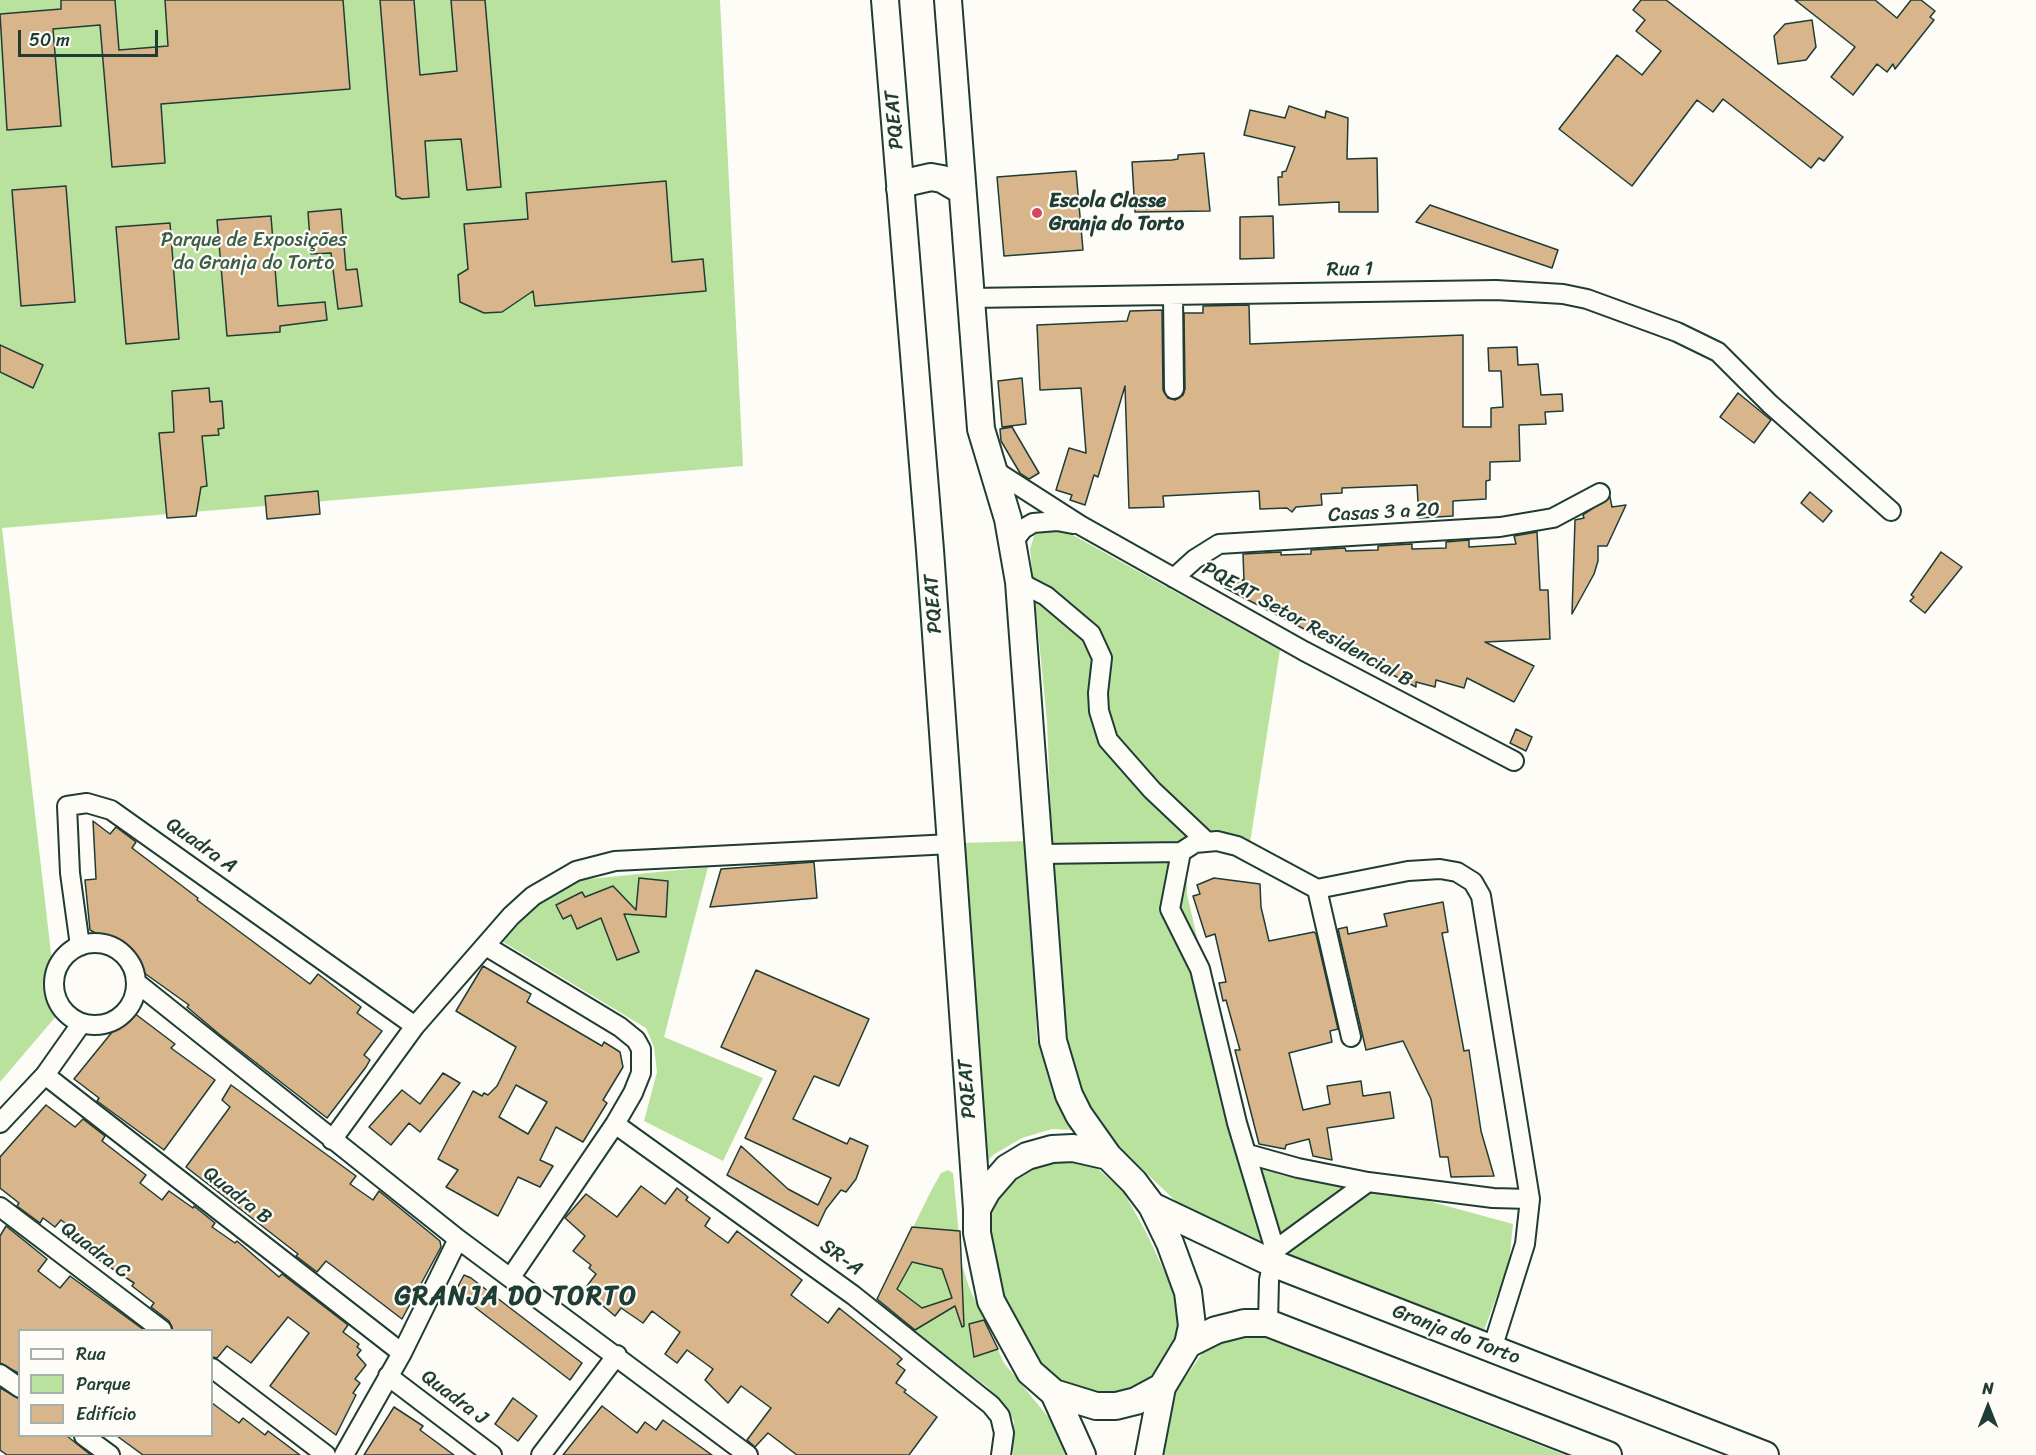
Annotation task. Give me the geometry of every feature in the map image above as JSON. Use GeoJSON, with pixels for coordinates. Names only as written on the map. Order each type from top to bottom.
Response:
{"type":"FeatureCollection","features":[{"type":"Feature","properties":{"kind":"street","name":"PQEAT"},"geometry":{"type":"LineString","coordinates":[[885,0],[930,550],[982,1266],[990,1301],[1030,1372],[1054,1393]]}},
{"type":"Feature","properties":{"kind":"street"},"geometry":{"type":"LineString","coordinates":[[948,0],[981,429],[1013,542],[1019,582],[1053,1041],[1069,1095],[1079,1115],[1107,1155],[1134,1182],[1152,1206],[1170,1243],[1188,1292],[1191,1326],[1188,1344],[1162,1388],[1149,1455]]}},
{"type":"Feature","properties":{"kind":"street"},"geometry":{"type":"LineString","coordinates":[[900,189],[909,182],[931,177],[942,179],[961,190]]}},
{"type":"Feature","properties":{"kind":"street","name":"Rua 1"},"geometry":{"type":"LineString","coordinates":[[971,298],[1496,290],[1563,294],[1587,298],[1677,332],[1718,351],[1770,404],[1891,511]]}},
{"type":"Feature","properties":{"kind":"street"},"geometry":{"type":"LineString","coordinates":[[1173,295],[1174,389]]}},
{"type":"Feature","properties":{"kind":"street","name":"PQEAT Setor Residencial B"},"geometry":{"type":"LineString","coordinates":[[991,468],[1080,525],[1304,651],[1514,761]]}},
{"type":"Feature","properties":{"kind":"street","name":"Casas 3 a 20"},"geometry":{"type":"LineString","coordinates":[[1174,578],[1195,559],[1219,544],[1237,541],[1419,534],[1521,524],[1553,518],[1600,493]]}},
{"type":"Feature","properties":{"kind":"street"},"geometry":{"type":"LineString","coordinates":[[1013,542],[1023,529],[1032,523],[1056,521],[1080,525]]}},
{"type":"Feature","properties":{"kind":"street"},"geometry":{"type":"LineString","coordinates":[[1019,582],[1046,596],[1091,634],[1102,658],[1098,693],[1099,711],[1107,740],[1152,790],[1206,841]]}},
{"type":"Feature","properties":{"kind":"street","name":"Quadra A"},"geometry":{"type":"LineString","coordinates":[[80,946],[70,873],[67,806],[87,803],[111,810],[415,1026]]}},
{"type":"Feature","properties":{"kind":"street"},"geometry":{"type":"LineString","coordinates":[[1268,1323],[1273,1256],[1248,1154],[1237,1123],[1200,969],[1170,909],[1181,852],[1188,846],[1206,841],[1227,842],[1237,846],[1317,889],[1408,871],[1440,869],[1457,872],[1473,882],[1481,896],[1530,1199],[1525,1244],[1492,1349]]}},
{"type":"Feature","properties":{"kind":"street"},"geometry":{"type":"LineString","coordinates":[[332,1140],[415,1026],[533,896],[555,881],[591,866],[615,861],[951,844]]}},
{"type":"Feature","properties":{"kind":"street"},"geometry":{"type":"LineString","coordinates":[[1041,855],[1181,852]]}},
{"type":"Feature","properties":{"kind":"street"},"geometry":{"type":"LineString","coordinates":[[1317,889],[1351,1037]]}},
{"type":"Feature","properties":{"kind":"street"},"geometry":{"type":"LineString","coordinates":[[93,943],[118,950],[128,958],[137,983],[135,996],[120,1018],[108,1024],[95,1026],[81,1024],[62,1010],[53,987],[60,962],[80,946],[93,943]]}},
{"type":"Feature","properties":{"kind":"street"},"geometry":{"type":"LineString","coordinates":[[486,946],[620,1027],[636,1040],[641,1049],[641,1073],[633,1093],[615,1124],[511,1277]]}},
{"type":"Feature","properties":{"kind":"street"},"geometry":{"type":"LineString","coordinates":[[137,983],[458,1239],[617,1355],[748,1455]]}},
{"type":"Feature","properties":{"kind":"street"},"geometry":{"type":"LineString","coordinates":[[0,1123],[45,1075],[81,1024]]}},
{"type":"Feature","properties":{"kind":"street","name":"Quadra B"},"geometry":{"type":"LineString","coordinates":[[45,1075],[402,1353]]}},
{"type":"Feature","properties":{"kind":"street","name":"SR-A"},"geometry":{"type":"LineString","coordinates":[[615,1124],[853,1295],[990,1405],[999,1416],[1004,1433],[1001,1455]]}},
{"type":"Feature","properties":{"kind":"street"},"geometry":{"type":"LineString","coordinates":[[977,1209],[999,1175],[1027,1156],[1052,1149],[1073,1148],[1107,1155]]}},
{"type":"Feature","properties":{"kind":"street"},"geometry":{"type":"LineString","coordinates":[[1248,1154],[1298,1168],[1368,1182],[1493,1198],[1530,1199]]}},
{"type":"Feature","properties":{"kind":"street"},"geometry":{"type":"LineString","coordinates":[[1273,1256],[1368,1182]]}},
{"type":"Feature","properties":{"kind":"street","name":"Granja do Torto"},"geometry":{"type":"LineString","coordinates":[[1152,1206],[1492,1349],[1765,1455]]}},
{"type":"Feature","properties":{"kind":"street","name":"Quadra C"},"geometry":{"type":"LineString","coordinates":[[0,1207],[161,1329]]}},
{"type":"Feature","properties":{"kind":"street"},"geometry":{"type":"LineString","coordinates":[[344,1455],[402,1353],[458,1239]]}},
{"type":"Feature","properties":{"kind":"street"},"geometry":{"type":"LineString","coordinates":[[1188,1344],[1216,1330],[1244,1323],[1268,1323],[1608,1455]]}},
{"type":"Feature","properties":{"kind":"street"},"geometry":{"type":"LineString","coordinates":[[541,1455],[617,1355]]}},
{"type":"Feature","properties":{"kind":"street"},"geometry":{"type":"LineString","coordinates":[[213,1369],[326,1455]]}},
{"type":"Feature","properties":{"kind":"street"},"geometry":{"type":"LineString","coordinates":[[0,1374],[18,1387]]}},
{"type":"Feature","properties":{"kind":"street","name":"Quadra J"},"geometry":{"type":"LineString","coordinates":[[388,1376],[492,1455]]}},
{"type":"Feature","properties":{"kind":"street"},"geometry":{"type":"LineString","coordinates":[[1054,1393],[1096,1406],[1116,1406],[1136,1401],[1162,1388]]}},
{"type":"Feature","properties":{"kind":"street"},"geometry":{"type":"LineString","coordinates":[[1054,1393],[1082,1455]]}},
{"type":"Feature","properties":{"kind":"street"},"geometry":{"type":"LineString","coordinates":[[85,1437],[110,1455]]}},
{"type":"Feature","properties":{"kind":"green space","name":"Parque de Exposições da Granja do Torto"},"geometry":{"type":"Polygon","coordinates":[[[0,0],[720,0],[743,466],[2,528],[58,1014],[0,1082],[0,0]]]}},
{"type":"Feature","properties":{"kind":"green space"},"geometry":{"type":"Polygon","coordinates":[[[1062,529],[1280,650],[1248,856],[1229,844],[1187,852],[1187,894],[1249,1163],[1281,1175],[1421,1199],[1513,1224],[1509,1263],[1483,1333],[1294,1259],[1184,1209],[1121,1149],[1096,1118],[1075,1081],[1060,1036],[1047,721],[1030,549],[1036,530],[1062,529]]]}},
{"type":"Feature","properties":{"kind":"green space"},"geometry":{"type":"Polygon","coordinates":[[[1027,841],[1037,1039],[1054,1095],[1075,1130],[1052,1129],[1022,1138],[993,1155],[979,1170],[962,843],[1027,841]]]}},
{"type":"Feature","properties":{"kind":"green space"},"geometry":{"type":"Polygon","coordinates":[[[708,867],[664,1037],[763,1078],[723,1161],[644,1121],[657,1072],[654,1047],[646,1028],[503,942],[536,904],[579,880],[708,867]]]}},
{"type":"Feature","properties":{"kind":"green space"},"geometry":{"type":"Polygon","coordinates":[[[1048,1157],[1089,1161],[1123,1191],[1146,1232],[1173,1290],[1178,1313],[1176,1340],[1170,1357],[1152,1377],[1135,1387],[1109,1395],[1080,1393],[1059,1382],[1037,1363],[1004,1304],[993,1272],[988,1219],[993,1200],[1020,1168],[1048,1157]]]}},
{"type":"Feature","properties":{"kind":"green space"},"geometry":{"type":"Polygon","coordinates":[[[948,1170],[953,1173],[962,1265],[969,1287],[1004,1363],[1049,1418],[1062,1443],[1065,1455],[1013,1455],[1014,1421],[1004,1405],[986,1386],[893,1318],[880,1305],[879,1296],[932,1189],[941,1173],[948,1170]]]}},
{"type":"Feature","properties":{"kind":"green space"},"geometry":{"type":"Polygon","coordinates":[[[1245,1333],[1260,1336],[1565,1455],[1158,1455],[1167,1412],[1178,1388],[1206,1348],[1245,1333]]]}},
{"type":"Feature","properties":{"kind":"building"},"geometry":{"type":"Polygon","coordinates":[[[61,0],[115,0],[119,50],[168,46],[165,0],[343,0],[350,89],[161,104],[165,163],[112,167],[100,25],[53,29],[61,126],[7,130],[0,14],[61,9],[61,0]]]}},
{"type":"Feature","properties":{"kind":"building"},"geometry":{"type":"Polygon","coordinates":[[[380,0],[414,0],[420,75],[457,71],[451,0],[485,0],[501,187],[467,190],[461,139],[425,141],[429,197],[402,199],[396,196],[380,0]]]}},
{"type":"Feature","properties":{"kind":"building"},"geometry":{"type":"Polygon","coordinates":[[[1641,0],[1666,0],[1843,137],[1824,161],[1819,158],[1811,168],[1723,99],[1713,112],[1697,100],[1632,186],[1559,129],[1617,55],[1642,75],[1661,51],[1636,31],[1645,20],[1633,10],[1641,0]]]}},
{"type":"Feature","properties":{"kind":"building"},"geometry":{"type":"Polygon","coordinates":[[[1795,0],[1875,0],[1897,18],[1911,0],[1921,0],[1935,11],[1930,17],[1934,20],[1895,69],[1893,64],[1887,72],[1877,64],[1853,95],[1831,77],[1855,47],[1795,0]]]}},
{"type":"Feature","properties":{"kind":"building"},"geometry":{"type":"Polygon","coordinates":[[[1812,20],[1816,47],[1806,60],[1778,64],[1774,36],[1785,24],[1812,20]]]}},
{"type":"Feature","properties":{"kind":"building"},"geometry":{"type":"Polygon","coordinates":[[[1289,106],[1325,118],[1326,111],[1348,118],[1347,159],[1377,158],[1378,212],[1339,212],[1339,202],[1279,205],[1278,177],[1282,177],[1282,172],[1286,171],[1295,147],[1244,135],[1250,110],[1285,118],[1289,106]]]}},
{"type":"Feature","properties":{"kind":"building"},"geometry":{"type":"Polygon","coordinates":[[[1204,153],[1210,211],[1135,212],[1132,162],[1172,160],[1178,159],[1178,155],[1204,153]]]}},
{"type":"Feature","properties":{"kind":"building"},"geometry":{"type":"Polygon","coordinates":[[[1076,171],[1083,250],[1004,256],[997,177],[1076,171]]]}},
{"type":"Feature","properties":{"kind":"building"},"geometry":{"type":"Polygon","coordinates":[[[666,181],[672,262],[703,259],[706,291],[535,306],[533,291],[502,312],[484,313],[460,302],[458,275],[468,269],[464,224],[528,219],[526,193],[666,181]]]}},
{"type":"Feature","properties":{"kind":"building"},"geometry":{"type":"Polygon","coordinates":[[[66,186],[75,302],[21,306],[12,190],[66,186]]]}},
{"type":"Feature","properties":{"kind":"building"},"geometry":{"type":"Polygon","coordinates":[[[1430,205],[1558,250],[1552,268],[1416,222],[1430,205]]]}},
{"type":"Feature","properties":{"kind":"building"},"geometry":{"type":"Polygon","coordinates":[[[341,209],[346,270],[357,269],[362,306],[338,309],[331,253],[311,254],[308,212],[341,209]]]}},
{"type":"Feature","properties":{"kind":"building"},"geometry":{"type":"Polygon","coordinates":[[[271,216],[278,306],[325,302],[327,320],[280,326],[280,332],[227,336],[217,220],[271,216]]]}},
{"type":"Feature","properties":{"kind":"building"},"geometry":{"type":"Polygon","coordinates":[[[1273,216],[1274,258],[1240,259],[1240,217],[1273,216]]]}},
{"type":"Feature","properties":{"kind":"building"},"geometry":{"type":"Polygon","coordinates":[[[170,223],[179,339],[126,344],[116,227],[170,223]]]}},
{"type":"Feature","properties":{"kind":"building"},"geometry":{"type":"Polygon","coordinates":[[[1249,305],[1250,344],[1463,335],[1463,427],[1491,427],[1491,408],[1503,407],[1501,371],[1489,371],[1488,348],[1517,347],[1518,365],[1538,364],[1541,395],[1562,394],[1563,411],[1545,412],[1546,424],[1519,425],[1520,461],[1490,462],[1490,480],[1486,481],[1486,499],[1453,501],[1453,516],[1419,518],[1417,485],[1342,488],[1342,493],[1321,494],[1322,505],[1296,507],[1292,512],[1287,508],[1260,509],[1259,491],[1163,496],[1164,507],[1129,508],[1125,386],[1098,477],[1094,475],[1085,505],[1070,500],[1072,495],[1056,490],[1069,448],[1086,453],[1081,388],[1040,390],[1037,325],[1127,321],[1130,311],[1162,310],[1163,390],[1168,398],[1175,400],[1183,395],[1185,389],[1184,313],[1203,313],[1203,306],[1249,305]]]}},
{"type":"Feature","properties":{"kind":"building"},"geometry":{"type":"Polygon","coordinates":[[[0,345],[43,365],[33,388],[0,372],[0,345]]]}},
{"type":"Feature","properties":{"kind":"building"},"geometry":{"type":"Polygon","coordinates":[[[1022,378],[1026,424],[1002,427],[998,381],[1022,378]]]}},
{"type":"Feature","properties":{"kind":"building"},"geometry":{"type":"Polygon","coordinates":[[[209,388],[210,402],[222,401],[224,428],[218,429],[219,435],[202,436],[207,486],[201,487],[196,516],[167,518],[159,433],[174,432],[172,391],[209,388]]]}},
{"type":"Feature","properties":{"kind":"building"},"geometry":{"type":"Polygon","coordinates":[[[1738,393],[1771,420],[1754,443],[1720,417],[1738,393]]]}},
{"type":"Feature","properties":{"kind":"building"},"geometry":{"type":"Polygon","coordinates":[[[1012,427],[1039,473],[1029,479],[1020,473],[1001,441],[1000,429],[1012,427]]]}},
{"type":"Feature","properties":{"kind":"building"},"geometry":{"type":"Polygon","coordinates":[[[318,491],[320,514],[267,519],[265,496],[318,491]]]}},
{"type":"Feature","properties":{"kind":"building"},"geometry":{"type":"Polygon","coordinates":[[[1810,492],[1832,511],[1823,522],[1801,503],[1810,492]]]}},
{"type":"Feature","properties":{"kind":"building"},"geometry":{"type":"Polygon","coordinates":[[[1610,497],[1612,507],[1626,505],[1607,546],[1598,546],[1598,561],[1594,574],[1572,614],[1575,520],[1584,518],[1583,515],[1610,497]]]}},
{"type":"Feature","properties":{"kind":"building"},"geometry":{"type":"Polygon","coordinates":[[[1537,532],[1540,590],[1548,590],[1550,639],[1485,642],[1534,666],[1514,702],[1467,678],[1464,688],[1436,680],[1435,687],[1416,682],[1416,687],[1225,588],[1231,574],[1244,581],[1243,554],[1281,552],[1281,555],[1311,554],[1311,550],[1345,548],[1346,551],[1378,550],[1378,546],[1412,544],[1412,549],[1446,548],[1446,542],[1469,540],[1469,547],[1516,544],[1514,536],[1537,532]]]}},
{"type":"Feature","properties":{"kind":"building"},"geometry":{"type":"Polygon","coordinates":[[[1941,552],[1962,567],[1925,613],[1910,601],[1914,597],[1911,595],[1941,552]]]}},
{"type":"Feature","properties":{"kind":"building"},"geometry":{"type":"Polygon","coordinates":[[[1516,729],[1532,737],[1526,751],[1510,743],[1516,729]]]}},
{"type":"Feature","properties":{"kind":"building"},"geometry":{"type":"Polygon","coordinates":[[[93,821],[110,834],[116,827],[136,842],[132,848],[198,898],[197,900],[310,984],[318,974],[361,1007],[357,1013],[382,1031],[364,1055],[370,1060],[366,1067],[327,1118],[219,1034],[187,1007],[189,1005],[133,965],[129,970],[96,943],[101,936],[90,930],[85,880],[96,879],[93,821]]]}},
{"type":"Feature","properties":{"kind":"building"},"geometry":{"type":"Polygon","coordinates":[[[814,862],[817,898],[710,907],[721,869],[814,862]]]}},
{"type":"Feature","properties":{"kind":"building"},"geometry":{"type":"Polygon","coordinates":[[[639,878],[668,881],[666,917],[624,914],[639,952],[617,960],[601,918],[577,929],[571,915],[563,919],[556,905],[582,892],[585,897],[613,886],[636,910],[639,878]]]}},
{"type":"Feature","properties":{"kind":"building"},"geometry":{"type":"Polygon","coordinates":[[[1214,878],[1260,884],[1261,907],[1269,941],[1314,932],[1316,934],[1338,1029],[1330,1031],[1332,1042],[1289,1053],[1303,1110],[1330,1104],[1327,1086],[1361,1081],[1363,1096],[1390,1092],[1394,1118],[1327,1128],[1332,1160],[1313,1156],[1309,1139],[1286,1145],[1285,1149],[1259,1144],[1235,1050],[1240,1050],[1219,983],[1226,982],[1215,934],[1206,937],[1193,896],[1200,894],[1197,885],[1214,878]]]}},
{"type":"Feature","properties":{"kind":"building"},"geometry":{"type":"Polygon","coordinates":[[[1443,902],[1448,932],[1442,933],[1464,1051],[1469,1050],[1481,1131],[1494,1176],[1451,1177],[1448,1157],[1440,1157],[1431,1099],[1403,1041],[1366,1050],[1338,929],[1347,927],[1348,934],[1387,926],[1384,914],[1443,902]]]}},
{"type":"Feature","properties":{"kind":"building"},"geometry":{"type":"Polygon","coordinates":[[[483,966],[531,994],[527,1002],[602,1046],[604,1042],[620,1052],[623,1067],[603,1100],[607,1103],[583,1142],[556,1127],[540,1160],[553,1166],[540,1187],[518,1177],[498,1216],[446,1187],[458,1170],[438,1159],[473,1091],[482,1096],[484,1093],[488,1095],[497,1086],[516,1047],[456,1011],[483,966]],[[516,1085],[499,1117],[528,1134],[547,1102],[516,1085]]]}},
{"type":"Feature","properties":{"kind":"building"},"geometry":{"type":"Polygon","coordinates":[[[756,970],[869,1019],[839,1086],[814,1076],[793,1119],[847,1144],[850,1138],[868,1146],[856,1179],[846,1192],[841,1190],[826,1209],[818,1226],[727,1175],[741,1146],[788,1189],[818,1205],[831,1178],[745,1138],[776,1071],[721,1047],[756,970]]]}},
{"type":"Feature","properties":{"kind":"building"},"geometry":{"type":"Polygon","coordinates":[[[130,1010],[175,1044],[171,1048],[215,1080],[164,1150],[97,1101],[99,1098],[74,1079],[130,1010]]]}},
{"type":"Feature","properties":{"kind":"building"},"geometry":{"type":"Polygon","coordinates":[[[443,1073],[460,1083],[420,1132],[409,1123],[391,1145],[369,1127],[402,1090],[420,1104],[443,1073]]]}},
{"type":"Feature","properties":{"kind":"building"},"geometry":{"type":"Polygon","coordinates":[[[231,1085],[356,1176],[350,1184],[373,1200],[379,1191],[440,1241],[441,1247],[402,1319],[326,1261],[317,1272],[296,1256],[298,1254],[186,1167],[230,1107],[222,1100],[231,1085]]]}},
{"type":"Feature","properties":{"kind":"building"},"geometry":{"type":"Polygon","coordinates":[[[46,1105],[75,1127],[83,1119],[105,1136],[102,1141],[146,1175],[140,1183],[162,1200],[169,1191],[193,1208],[194,1206],[215,1223],[212,1227],[235,1243],[237,1241],[279,1277],[282,1274],[348,1325],[343,1332],[359,1344],[357,1347],[361,1350],[357,1355],[366,1365],[355,1379],[360,1383],[353,1393],[356,1395],[336,1435],[270,1386],[309,1333],[288,1317],[251,1363],[227,1346],[217,1358],[213,1357],[213,1329],[173,1329],[169,1321],[151,1307],[154,1303],[132,1286],[134,1283],[87,1252],[94,1245],[61,1220],[55,1227],[43,1218],[40,1223],[17,1206],[19,1203],[0,1188],[0,1157],[46,1105]]]}},
{"type":"Feature","properties":{"kind":"building"},"geometry":{"type":"Polygon","coordinates":[[[641,1186],[665,1204],[677,1188],[688,1197],[686,1200],[710,1218],[705,1226],[728,1243],[737,1231],[802,1280],[791,1295],[828,1323],[839,1308],[902,1359],[897,1364],[905,1370],[896,1383],[906,1390],[904,1392],[937,1417],[909,1455],[797,1455],[768,1433],[755,1447],[747,1440],[771,1408],[741,1386],[728,1403],[705,1380],[713,1369],[687,1350],[677,1363],[665,1354],[680,1332],[652,1311],[643,1323],[621,1308],[615,1316],[584,1290],[596,1274],[589,1268],[591,1265],[573,1251],[585,1236],[565,1218],[586,1194],[617,1217],[641,1186]]]}},
{"type":"Feature","properties":{"kind":"building"},"geometry":{"type":"Polygon","coordinates":[[[6,1226],[47,1259],[38,1271],[60,1288],[70,1276],[143,1329],[18,1329],[18,1373],[0,1363],[0,1236],[6,1226]]]}},
{"type":"Feature","properties":{"kind":"building"},"geometry":{"type":"Polygon","coordinates":[[[912,1227],[960,1231],[964,1326],[962,1327],[955,1306],[915,1330],[877,1299],[912,1227]],[[912,1262],[897,1289],[922,1308],[952,1298],[942,1269],[912,1262]]]}},
{"type":"Feature","properties":{"kind":"building"},"geometry":{"type":"Polygon","coordinates":[[[464,1275],[582,1363],[570,1380],[455,1292],[464,1275]]]}},
{"type":"Feature","properties":{"kind":"building"},"geometry":{"type":"Polygon","coordinates":[[[984,1320],[998,1349],[974,1357],[969,1324],[984,1320]]]}},
{"type":"Feature","properties":{"kind":"building"},"geometry":{"type":"Polygon","coordinates":[[[0,1388],[18,1398],[18,1437],[68,1437],[91,1455],[7,1455],[0,1450],[0,1388]]]}},
{"type":"Feature","properties":{"kind":"building"},"geometry":{"type":"Polygon","coordinates":[[[513,1398],[537,1416],[518,1441],[495,1424],[513,1398]]]}},
{"type":"Feature","properties":{"kind":"building"},"geometry":{"type":"Polygon","coordinates":[[[213,1404],[239,1423],[243,1418],[265,1435],[268,1431],[300,1455],[143,1455],[118,1437],[213,1437],[213,1404]]]}},
{"type":"Feature","properties":{"kind":"building"},"geometry":{"type":"Polygon","coordinates":[[[602,1406],[637,1433],[645,1422],[656,1430],[663,1420],[712,1455],[563,1455],[602,1406]]]}},
{"type":"Feature","properties":{"kind":"building"},"geometry":{"type":"Polygon","coordinates":[[[394,1407],[423,1426],[420,1430],[454,1455],[364,1455],[394,1407]]]}},
{"type":"Feature","properties":{"kind":"place","name":"Escola Classe Granja do Torto"},"geometry":{"type":"Point","coordinates":[1037,213]}},
{"type":"Feature","properties":{"kind":"district","name":"GRANJA DO TORTO"},"geometry":{"type":"Point","coordinates":[516,1297]}}]}
